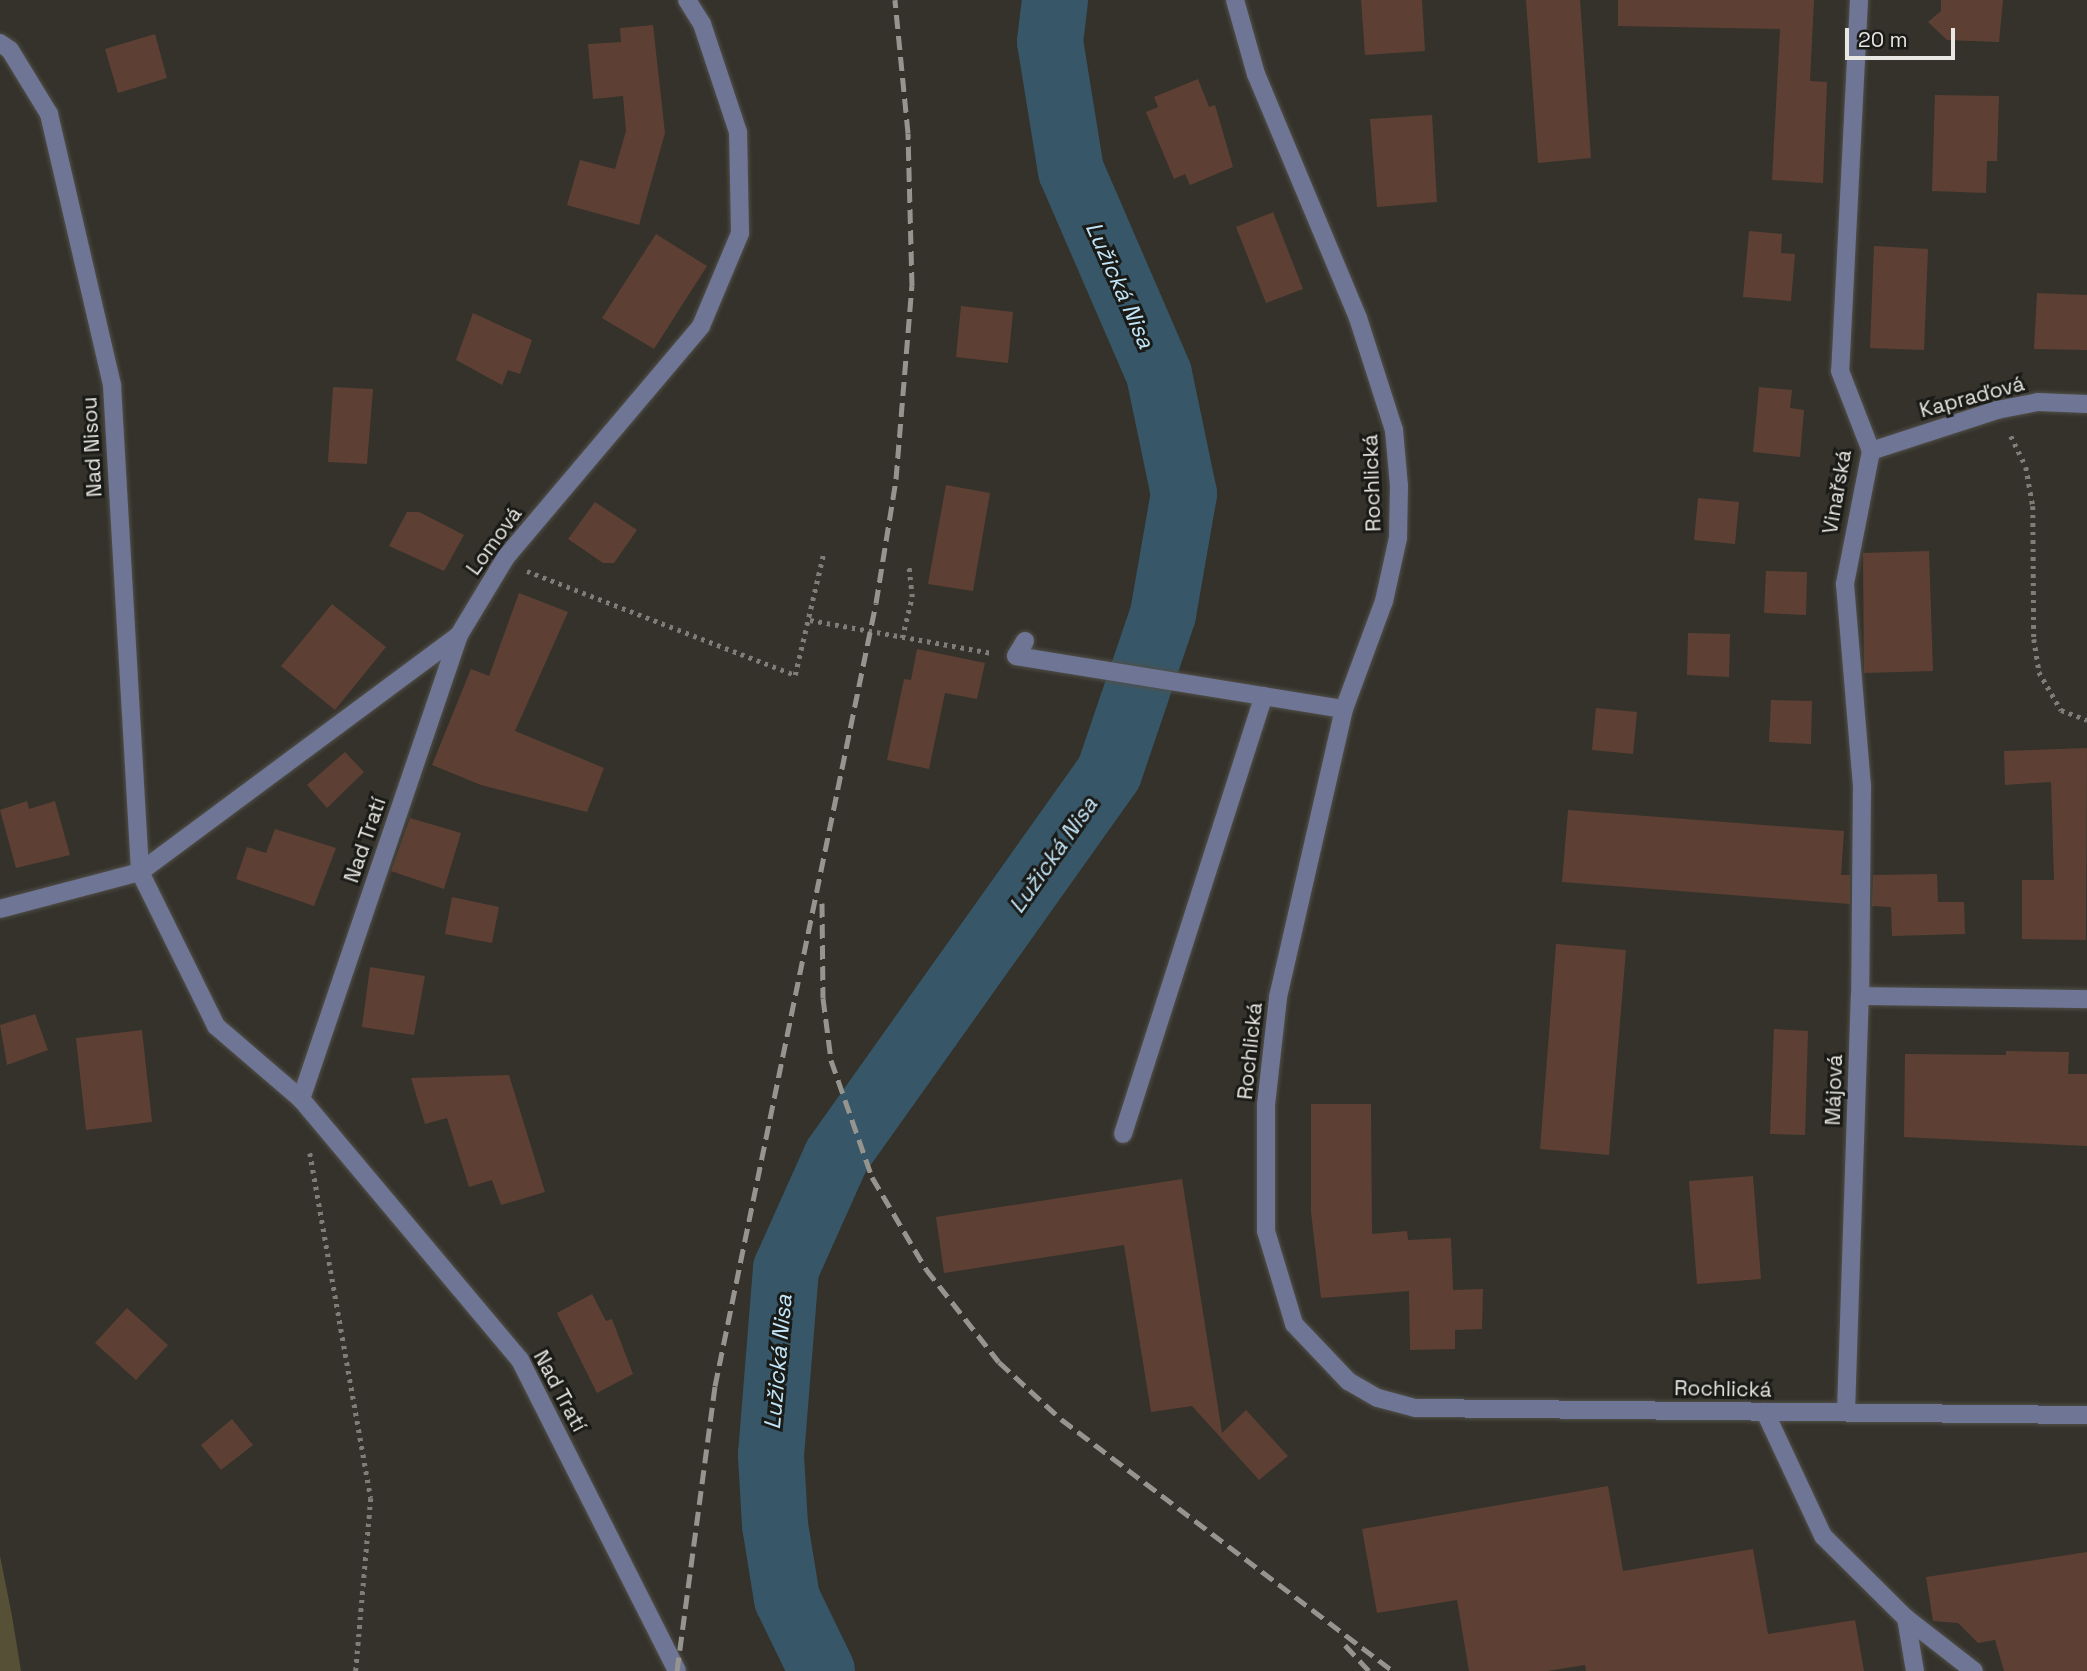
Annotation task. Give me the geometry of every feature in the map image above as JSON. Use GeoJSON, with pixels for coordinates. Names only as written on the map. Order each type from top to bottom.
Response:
{"type":"FeatureCollection","features":[{"type":"Feature","properties":{"kind":"street","name":"Lomová"},"geometry":{"type":"LineString","coordinates":[[0,909],[140,872],[459,635],[506,556],[701,326],[740,233],[738,132],[702,24],[687,0]]}},
{"type":"Feature","properties":{"kind":"street","name":"Rochlická"},"geometry":{"type":"LineString","coordinates":[[1236,0],[1256,74],[1358,318],[1394,430],[1398,538],[1384,601],[1344,709],[1298,892],[1266,1105],[1266,1231],[1294,1324],[1348,1381],[1378,1398],[1416,1408],[2087,1415]]}},
{"type":"Feature","properties":{"kind":"street","name":"Vinařská"},"geometry":{"type":"LineString","coordinates":[[1859,0],[1840,371],[1871,451],[1845,584],[1862,786],[1860,996]]}},
{"type":"Feature","properties":{"kind":"street","name":"Nad Nisou"},"geometry":{"type":"LineString","coordinates":[[0,43],[10,50],[50,114],[112,385],[140,872]]}},
{"type":"Feature","properties":{"kind":"street","name":"Kapraďová"},"geometry":{"type":"LineString","coordinates":[[1871,451],[1997,410],[2038,402],[2087,404]]}},
{"type":"Feature","properties":{"kind":"street","name":"Nad Tratí"},"geometry":{"type":"LineString","coordinates":[[300,1099],[459,635]]}},
{"type":"Feature","properties":{"kind":"street"},"geometry":{"type":"LineString","coordinates":[[1020,649],[1112,671],[1344,709]]}},
{"type":"Feature","properties":{"kind":"street"},"geometry":{"type":"LineString","coordinates":[[1123,1134],[1264,695]]}},
{"type":"Feature","properties":{"kind":"street","name":"Nad Tratí"},"geometry":{"type":"LineString","coordinates":[[140,872],[216,1026],[300,1099],[520,1360],[677,1671]]}},
{"type":"Feature","properties":{"kind":"street"},"geometry":{"type":"LineString","coordinates":[[1860,996],[2087,999]]}},
{"type":"Feature","properties":{"kind":"street","name":"Májová"},"geometry":{"type":"LineString","coordinates":[[1846,1412],[1860,996]]}},
{"type":"Feature","properties":{"kind":"street"},"geometry":{"type":"LineString","coordinates":[[1765,1412],[1823,1536],[1906,1618],[1974,1671]]}},
{"type":"Feature","properties":{"kind":"street"},"geometry":{"type":"LineString","coordinates":[[1906,1618],[1915,1671]]}},
{"type":"Feature","properties":{"kind":"path"},"geometry":{"type":"LineString","coordinates":[[1997,410],[2026,467],[2033,506],[2034,639],[2039,671],[2061,710],[2087,720]]}},
{"type":"Feature","properties":{"kind":"path"},"geometry":{"type":"LineString","coordinates":[[506,556],[531,573],[789,674],[800,670],[824,551]]}},
{"type":"Feature","properties":{"kind":"path"},"geometry":{"type":"LineString","coordinates":[[902,638],[912,597],[909,566]]}},
{"type":"Feature","properties":{"kind":"path"},"geometry":{"type":"LineString","coordinates":[[810,620],[902,638],[1020,649]]}},
{"type":"Feature","properties":{"kind":"path"},"geometry":{"type":"LineString","coordinates":[[300,1099],[371,1499],[356,1671]]}},
{"type":"Feature","properties":{"kind":"shaded area"},"geometry":{"type":"Polygon","coordinates":[[[0,1556],[12,1616],[21,1671],[0,1671],[0,1556]]]}},
{"type":"Feature","properties":{"kind":"building"},"geometry":{"type":"Polygon","coordinates":[[[1361,0],[1422,0],[1425,51],[1365,55],[1361,0]]]}},
{"type":"Feature","properties":{"kind":"building"},"geometry":{"type":"Polygon","coordinates":[[[1526,0],[1580,0],[1591,158],[1538,163],[1526,0]]]}},
{"type":"Feature","properties":{"kind":"building"},"geometry":{"type":"Polygon","coordinates":[[[1618,0],[1814,0],[1810,81],[1827,82],[1823,183],[1772,180],[1780,29],[1618,26],[1618,0]]]}},
{"type":"Feature","properties":{"kind":"building"},"geometry":{"type":"Polygon","coordinates":[[[1941,0],[2003,0],[1999,42],[1947,40],[1928,22],[1941,11],[1941,0]]]}},
{"type":"Feature","properties":{"kind":"building"},"geometry":{"type":"Polygon","coordinates":[[[653,25],[665,133],[639,225],[567,205],[580,160],[615,169],[626,131],[623,96],[593,99],[588,44],[621,42],[620,28],[653,25]]]}},
{"type":"Feature","properties":{"kind":"building"},"geometry":{"type":"Polygon","coordinates":[[[155,34],[167,78],[118,93],[105,49],[155,34]]]}},
{"type":"Feature","properties":{"kind":"building"},"geometry":{"type":"Polygon","coordinates":[[[1198,79],[1209,107],[1215,105],[1233,167],[1190,185],[1185,174],[1174,179],[1146,112],[1158,107],[1154,97],[1198,79]]]}},
{"type":"Feature","properties":{"kind":"building"},"geometry":{"type":"Polygon","coordinates":[[[1935,95],[1999,96],[1997,161],[1987,161],[1986,193],[1932,191],[1935,95]]]}},
{"type":"Feature","properties":{"kind":"building"},"geometry":{"type":"Polygon","coordinates":[[[1432,115],[1437,202],[1377,207],[1370,119],[1432,115]]]}},
{"type":"Feature","properties":{"kind":"building"},"geometry":{"type":"Polygon","coordinates":[[[1273,212],[1303,289],[1266,303],[1236,227],[1273,212]]]}},
{"type":"Feature","properties":{"kind":"building"},"geometry":{"type":"Polygon","coordinates":[[[1749,231],[1782,234],[1781,253],[1795,254],[1791,301],[1743,297],[1749,231]]]}},
{"type":"Feature","properties":{"kind":"building"},"geometry":{"type":"Polygon","coordinates":[[[656,234],[707,266],[654,349],[602,318],[656,234]]]}},
{"type":"Feature","properties":{"kind":"building"},"geometry":{"type":"Polygon","coordinates":[[[1874,246],[1928,249],[1924,350],[1870,348],[1874,246]]]}},
{"type":"Feature","properties":{"kind":"building"},"geometry":{"type":"Polygon","coordinates":[[[2037,293],[2087,295],[2087,350],[2034,349],[2037,293]]]}},
{"type":"Feature","properties":{"kind":"building"},"geometry":{"type":"Polygon","coordinates":[[[961,306],[1013,312],[1008,363],[956,357],[961,306]]]}},
{"type":"Feature","properties":{"kind":"building"},"geometry":{"type":"Polygon","coordinates":[[[473,313],[532,340],[520,374],[508,370],[502,385],[456,360],[473,313]]]}},
{"type":"Feature","properties":{"kind":"building"},"geometry":{"type":"Polygon","coordinates":[[[333,387],[373,389],[367,464],[328,462],[333,387]]]}},
{"type":"Feature","properties":{"kind":"building"},"geometry":{"type":"Polygon","coordinates":[[[1759,387],[1792,390],[1790,408],[1804,410],[1800,457],[1753,452],[1759,387]]]}},
{"type":"Feature","properties":{"kind":"building"},"geometry":{"type":"Polygon","coordinates":[[[946,485],[990,493],[973,591],[928,584],[946,485]]]}},
{"type":"Feature","properties":{"kind":"building"},"geometry":{"type":"Polygon","coordinates":[[[1698,498],[1739,502],[1735,544],[1694,540],[1698,498]]]}},
{"type":"Feature","properties":{"kind":"building"},"geometry":{"type":"Polygon","coordinates":[[[595,502],[637,530],[614,563],[603,563],[568,539],[595,502]]]}},
{"type":"Feature","properties":{"kind":"building"},"geometry":{"type":"Polygon","coordinates":[[[407,512],[419,512],[464,535],[444,571],[389,546],[407,512]]]}},
{"type":"Feature","properties":{"kind":"building"},"geometry":{"type":"Polygon","coordinates":[[[1929,551],[1933,671],[1864,673],[1863,553],[1929,551]]]}},
{"type":"Feature","properties":{"kind":"building"},"geometry":{"type":"Polygon","coordinates":[[[1766,571],[1807,572],[1806,615],[1764,613],[1766,571]]]}},
{"type":"Feature","properties":{"kind":"building"},"geometry":{"type":"Polygon","coordinates":[[[519,593],[568,612],[515,731],[604,768],[587,812],[481,785],[432,765],[471,669],[489,676],[519,593]]]}},
{"type":"Feature","properties":{"kind":"building"},"geometry":{"type":"Polygon","coordinates":[[[332,604],[386,647],[335,710],[281,666],[332,604]]]}},
{"type":"Feature","properties":{"kind":"building"},"geometry":{"type":"Polygon","coordinates":[[[1688,633],[1730,634],[1729,677],[1687,675],[1688,633]]]}},
{"type":"Feature","properties":{"kind":"building"},"geometry":{"type":"Polygon","coordinates":[[[917,649],[985,663],[977,699],[945,693],[929,769],[887,760],[904,679],[911,680],[917,649]]]}},
{"type":"Feature","properties":{"kind":"building"},"geometry":{"type":"Polygon","coordinates":[[[1771,700],[1812,701],[1811,744],[1769,742],[1771,700]]]}},
{"type":"Feature","properties":{"kind":"building"},"geometry":{"type":"Polygon","coordinates":[[[1596,708],[1637,712],[1633,754],[1592,750],[1596,708]]]}},
{"type":"Feature","properties":{"kind":"building"},"geometry":{"type":"Polygon","coordinates":[[[2087,748],[2086,940],[2022,939],[2022,880],[2054,880],[2051,782],[2005,785],[2004,751],[2087,748]]]}},
{"type":"Feature","properties":{"kind":"building"},"geometry":{"type":"Polygon","coordinates":[[[345,752],[364,772],[327,808],[307,785],[345,752]]]}},
{"type":"Feature","properties":{"kind":"building"},"geometry":{"type":"Polygon","coordinates":[[[27,801],[29,809],[55,801],[70,855],[16,868],[0,810],[27,801]]]}},
{"type":"Feature","properties":{"kind":"building"},"geometry":{"type":"Polygon","coordinates":[[[1568,810],[1844,831],[1841,875],[1850,875],[1850,904],[1562,882],[1568,810]]]}},
{"type":"Feature","properties":{"kind":"building"},"geometry":{"type":"Polygon","coordinates":[[[410,818],[461,833],[444,889],[391,871],[410,818]]]}},
{"type":"Feature","properties":{"kind":"building"},"geometry":{"type":"Polygon","coordinates":[[[275,829],[336,848],[314,906],[236,879],[247,847],[266,853],[275,829]]]}},
{"type":"Feature","properties":{"kind":"building"},"geometry":{"type":"Polygon","coordinates":[[[1937,874],[1938,902],[1964,902],[1965,934],[1892,936],[1891,907],[1872,906],[1873,875],[1937,874]]]}},
{"type":"Feature","properties":{"kind":"building"},"geometry":{"type":"Polygon","coordinates":[[[452,897],[499,907],[492,943],[445,934],[452,897]]]}},
{"type":"Feature","properties":{"kind":"building"},"geometry":{"type":"Polygon","coordinates":[[[1556,944],[1626,950],[1609,1155],[1540,1149],[1556,944]]]}},
{"type":"Feature","properties":{"kind":"building"},"geometry":{"type":"Polygon","coordinates":[[[370,967],[425,976],[414,1035],[362,1027],[370,967]]]}},
{"type":"Feature","properties":{"kind":"building"},"geometry":{"type":"Polygon","coordinates":[[[35,1014],[48,1050],[7,1065],[0,1025],[35,1014]]]}},
{"type":"Feature","properties":{"kind":"building"},"geometry":{"type":"Polygon","coordinates":[[[1774,1029],[1808,1031],[1805,1135],[1770,1134],[1774,1029]]]}},
{"type":"Feature","properties":{"kind":"building"},"geometry":{"type":"Polygon","coordinates":[[[142,1030],[152,1122],[86,1130],[76,1038],[142,1030]]]}},
{"type":"Feature","properties":{"kind":"building"},"geometry":{"type":"Polygon","coordinates":[[[2006,1051],[2069,1052],[2068,1074],[2087,1074],[2087,1146],[1904,1137],[1905,1054],[2006,1055],[2006,1051]]]}},
{"type":"Feature","properties":{"kind":"building"},"geometry":{"type":"Polygon","coordinates":[[[509,1075],[545,1192],[501,1205],[492,1180],[469,1187],[447,1118],[425,1124],[411,1078],[509,1075]]]}},
{"type":"Feature","properties":{"kind":"building"},"geometry":{"type":"Polygon","coordinates":[[[1311,1104],[1371,1104],[1372,1234],[1407,1231],[1408,1240],[1451,1238],[1453,1290],[1483,1289],[1482,1329],[1455,1330],[1455,1349],[1410,1350],[1409,1291],[1321,1298],[1311,1212],[1311,1104]]]}},
{"type":"Feature","properties":{"kind":"building"},"geometry":{"type":"Polygon","coordinates":[[[1753,1176],[1761,1279],[1697,1284],[1689,1181],[1753,1176]]]}},
{"type":"Feature","properties":{"kind":"building"},"geometry":{"type":"Polygon","coordinates":[[[1182,1179],[1222,1433],[1246,1410],[1288,1456],[1259,1480],[1192,1406],[1151,1412],[1124,1245],[944,1273],[936,1217],[1182,1179]]]}},
{"type":"Feature","properties":{"kind":"building"},"geometry":{"type":"Polygon","coordinates":[[[592,1294],[606,1321],[612,1319],[633,1374],[597,1393],[557,1313],[592,1294]]]}},
{"type":"Feature","properties":{"kind":"building"},"geometry":{"type":"Polygon","coordinates":[[[127,1308],[168,1345],[136,1380],[95,1343],[127,1308]]]}},
{"type":"Feature","properties":{"kind":"building"},"geometry":{"type":"Polygon","coordinates":[[[232,1419],[253,1445],[221,1470],[201,1445],[232,1419]]]}},
{"type":"Feature","properties":{"kind":"building"},"geometry":{"type":"Polygon","coordinates":[[[1608,1486],[1623,1571],[1753,1549],[1768,1634],[1855,1620],[1864,1671],[1586,1671],[1585,1665],[1547,1671],[1469,1671],[1457,1600],[1377,1613],[1362,1529],[1608,1486]]]}},
{"type":"Feature","properties":{"kind":"building"},"geometry":{"type":"Polygon","coordinates":[[[2087,1552],[2087,1671],[2004,1671],[1995,1640],[1978,1643],[1958,1623],[1933,1621],[1926,1577],[2087,1552]]]}},
{"type":"Feature","properties":{"kind":"waterway","name":"Lužická Nisa"},"geometry":{"type":"LineString","coordinates":[[822,1671],[787,1599],[775,1525],[771,1455],[786,1269],[836,1157],[1109,773],[1163,614],[1184,494],[1159,374],[1071,171],[1050,42],[1055,0]]}},
{"type":"Feature","properties":{"kind":"railway"},"geometry":{"type":"LineString","coordinates":[[677,1671],[715,1386],[876,603],[896,479],[912,286],[908,133],[895,0]]}},
{"type":"Feature","properties":{"kind":"railway"},"geometry":{"type":"LineString","coordinates":[[822,903],[823,998],[831,1060],[872,1177],[926,1269],[999,1362],[1061,1419],[1393,1671]]}},
{"type":"Feature","properties":{"kind":"railway"},"geometry":{"type":"LineString","coordinates":[[1345,1645],[1369,1671]]}}]}
